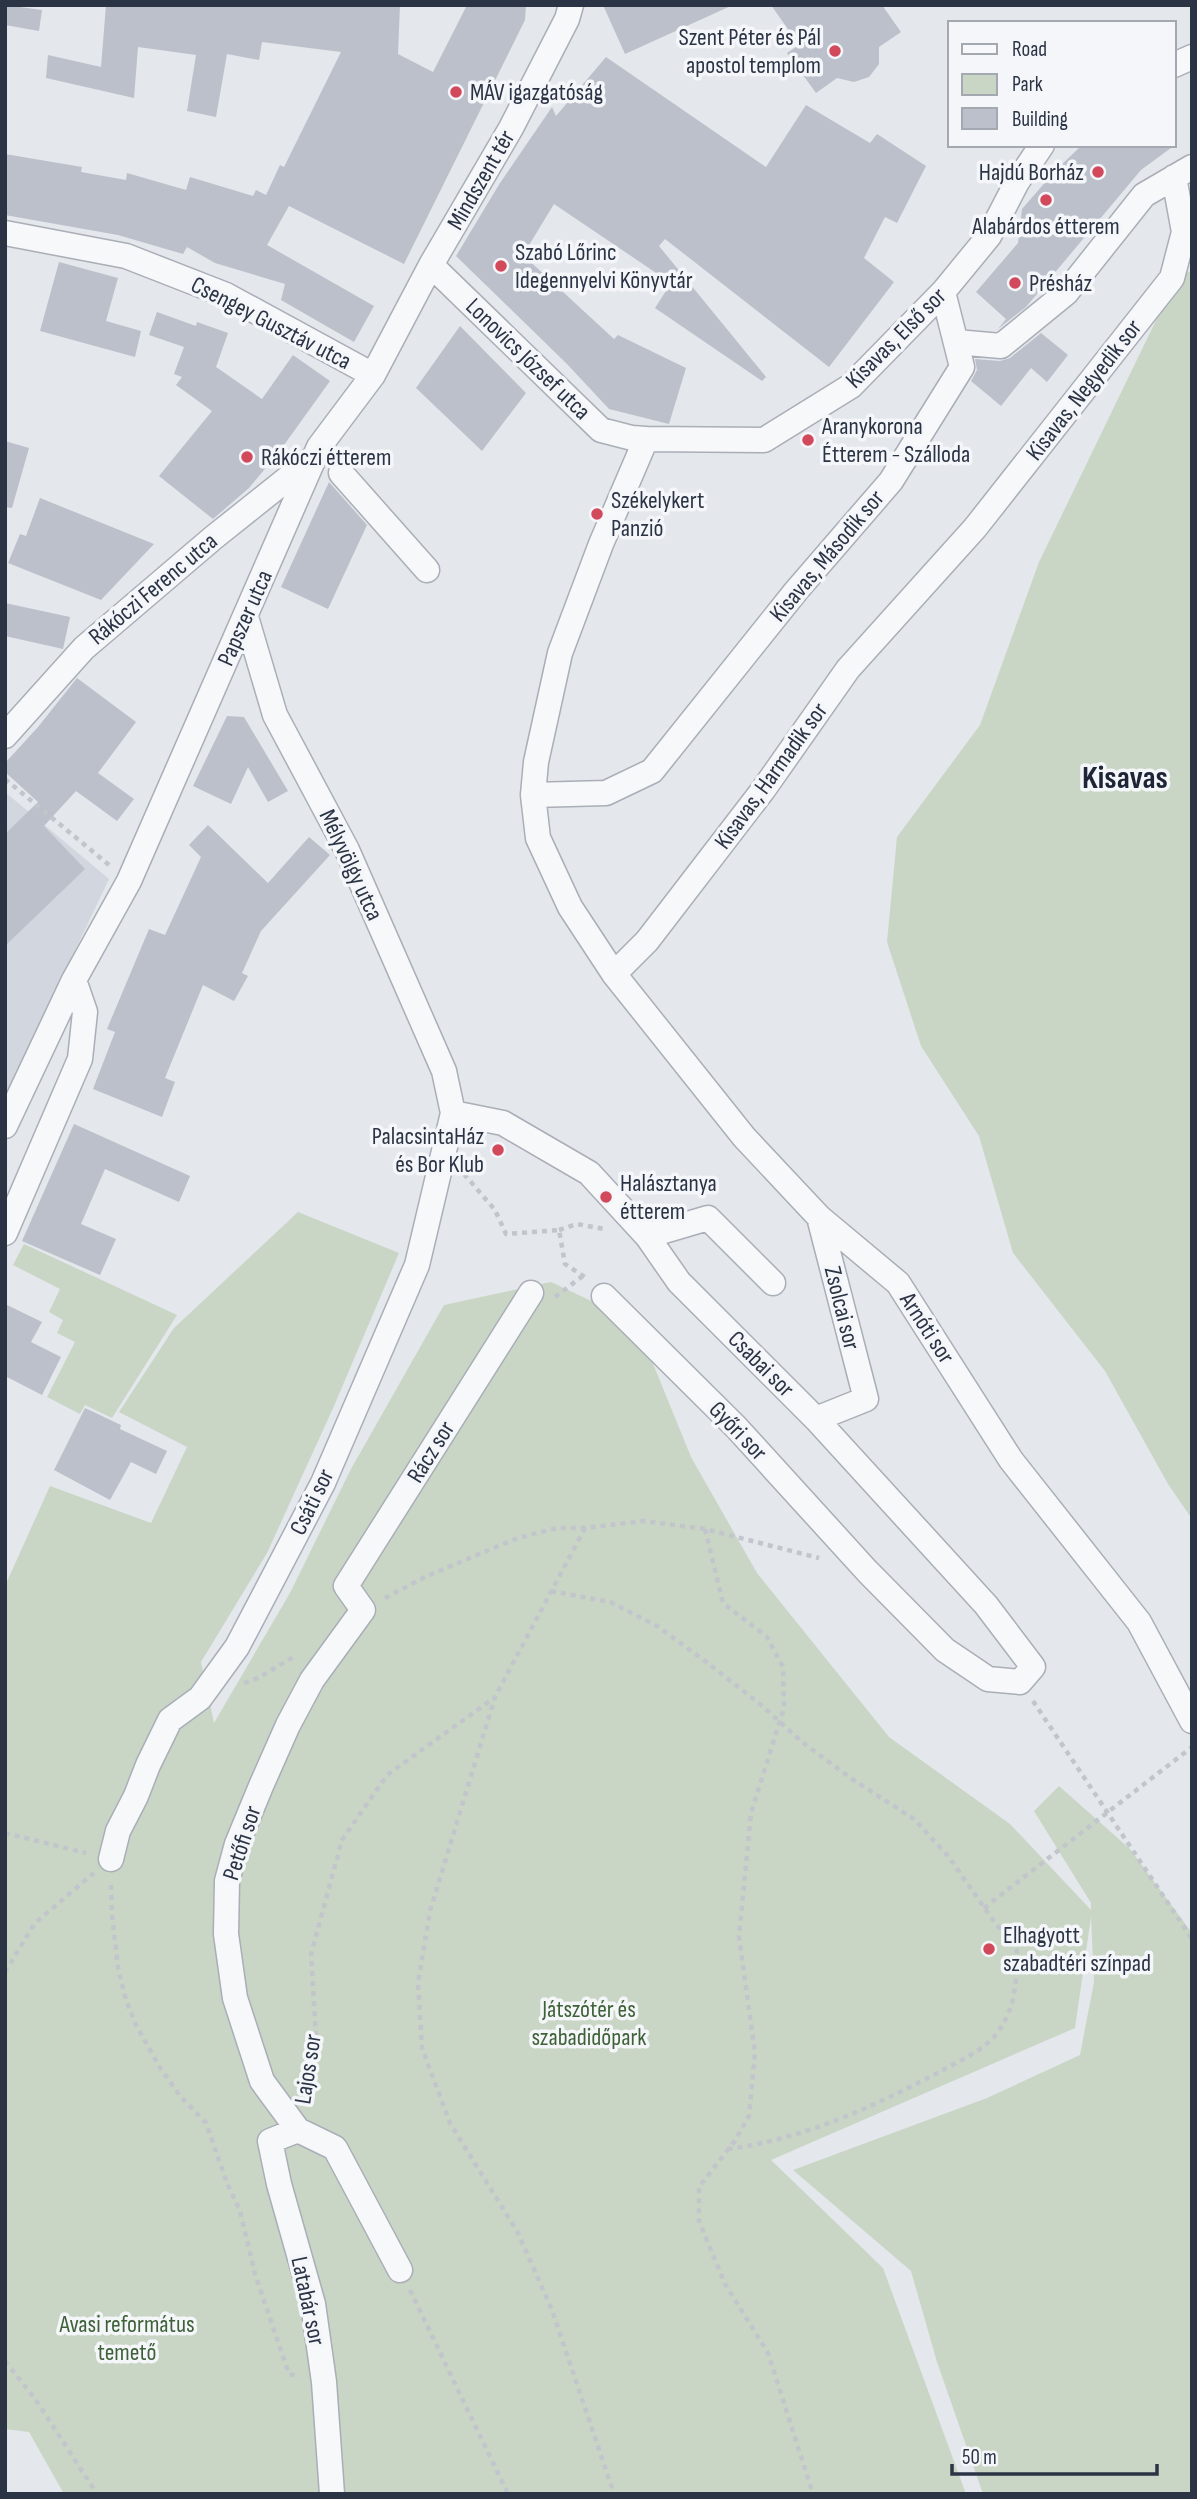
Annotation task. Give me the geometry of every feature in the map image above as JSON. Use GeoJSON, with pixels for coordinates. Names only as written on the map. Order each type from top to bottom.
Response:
{"type":"FeatureCollection","features":[{"type":"Feature","properties":{"kind":"street","name":"Mindszent tér"},"geometry":{"type":"LineString","coordinates":[[431,265],[511,128],[572,10]]}},
{"type":"Feature","properties":{"kind":"street"},"geometry":{"type":"LineString","coordinates":[[1176,64],[1192,57]]}},
{"type":"Feature","properties":{"kind":"street","name":"Kisavas, Első sor"},"geometry":{"type":"LineString","coordinates":[[646,439],[764,440],[850,386],[943,292],[989,236],[1017,182],[1041,147]]}},
{"type":"Feature","properties":{"kind":"street"},"geometry":{"type":"LineString","coordinates":[[956,342],[1001,346],[1066,293],[1144,195],[1183,172]]}},
{"type":"Feature","properties":{"kind":"street","name":"Kisavas, Negyedik sor"},"geometry":{"type":"LineString","coordinates":[[929,579],[975,528],[1171,278],[1184,232],[1183,172]]}},
{"type":"Feature","properties":{"kind":"street","name":"Csengey Gusztáv utca"},"geometry":{"type":"LineString","coordinates":[[5,233],[127,256],[226,295],[373,375]]}},
{"type":"Feature","properties":{"kind":"street","name":"Papszer utca"},"geometry":{"type":"LineString","coordinates":[[5,1126],[74,980],[129,881],[315,456],[373,375],[431,265]]}},
{"type":"Feature","properties":{"kind":"street","name":"Lonovics József utca"},"geometry":{"type":"LineString","coordinates":[[431,265],[601,430],[646,439]]}},
{"type":"Feature","properties":{"kind":"street","name":"Kisavas, Második sor"},"geometry":{"type":"LineString","coordinates":[[533,794],[606,793],[652,771],[796,591],[891,481],[962,367],[943,292]]}},
{"type":"Feature","properties":{"kind":"street"},"geometry":{"type":"LineString","coordinates":[[614,974],[570,907],[538,838],[533,794],[536,762],[560,653],[601,544],[646,439]]}},
{"type":"Feature","properties":{"kind":"street","name":"Rákóczi Ferenc utca"},"geometry":{"type":"LineString","coordinates":[[5,736],[83,648],[315,456]]}},
{"type":"Feature","properties":{"kind":"street"},"geometry":{"type":"LineString","coordinates":[[341,473],[427,570]]}},
{"type":"Feature","properties":{"kind":"street","name":"Kisavas, Harmadik sor"},"geometry":{"type":"LineString","coordinates":[[614,974],[647,941],[763,790],[848,669],[929,579]]}},
{"type":"Feature","properties":{"kind":"street","name":"Mélyvölgy utca"},"geometry":{"type":"LineString","coordinates":[[246,617],[275,715],[347,850],[444,1071],[453,1114]]}},
{"type":"Feature","properties":{"kind":"street","name":"Arnóti sor"},"geometry":{"type":"LineString","coordinates":[[614,974],[744,1137],[819,1217],[898,1283],[1011,1460],[1139,1622],[1192,1721]]}},
{"type":"Feature","properties":{"kind":"street"},"geometry":{"type":"LineString","coordinates":[[5,1233],[80,1059],[85,1013],[74,980]]}},
{"type":"Feature","properties":{"kind":"street","name":"Csáti sor"},"geometry":{"type":"LineString","coordinates":[[111,1859],[118,1831],[170,1720],[200,1698],[237,1647],[323,1483],[417,1265],[453,1114]]}},
{"type":"Feature","properties":{"kind":"street","name":"Csabai sor"},"geometry":{"type":"LineString","coordinates":[[453,1114],[503,1123],[589,1173],[647,1236],[678,1282],[816,1419],[986,1605],[1027,1675]]}},
{"type":"Feature","properties":{"kind":"street","name":"Zsolcai sor"},"geometry":{"type":"LineString","coordinates":[[816,1419],[866,1399],[819,1217]]}},
{"type":"Feature","properties":{"kind":"street"},"geometry":{"type":"LineString","coordinates":[[647,1236],[708,1218],[773,1283]]}},
{"type":"Feature","properties":{"kind":"street","name":"Rácz sor"},"geometry":{"type":"LineString","coordinates":[[363,1609],[346,1586],[541,1296]]}},
{"type":"Feature","properties":{"kind":"street","name":"Győri sor"},"geometry":{"type":"LineString","coordinates":[[604,1296],[736,1427],[867,1572],[945,1650],[988,1679],[1027,1675]]}},
{"type":"Feature","properties":{"kind":"street","name":"Petőfi sor"},"geometry":{"type":"LineString","coordinates":[[298,2130],[262,2081],[235,1998],[226,1934],[227,1881],[237,1844],[288,1725],[312,1679],[363,1609]]}},
{"type":"Feature","properties":{"kind":"street","name":"Lajos sor"},"geometry":{"type":"LineString","coordinates":[[298,2130],[335,2148],[400,2270]]}},
{"type":"Feature","properties":{"kind":"street","name":"Latabár sor"},"geometry":{"type":"LineString","coordinates":[[298,2130],[270,2141],[279,2184],[313,2304],[324,2382],[332,2494]]}},
{"type":"Feature","properties":{"kind":"path"},"geometry":{"type":"LineString","coordinates":[[5,779],[129,881]]}},
{"type":"Feature","properties":{"kind":"path"},"geometry":{"type":"LineString","coordinates":[[444,1152],[495,1210],[506,1234],[559,1230],[565,1264],[584,1275],[604,1296]]}},
{"type":"Feature","properties":{"kind":"path"},"geometry":{"type":"LineString","coordinates":[[541,1296],[584,1275]]}},
{"type":"Feature","properties":{"kind":"path"},"geometry":{"type":"LineString","coordinates":[[363,1609],[425,1577],[515,1539],[557,1528],[585,1528],[643,1521],[705,1529],[867,1572]]}},
{"type":"Feature","properties":{"kind":"path"},"geometry":{"type":"LineString","coordinates":[[585,1528],[495,1697],[430,1911],[418,1983],[422,2048],[450,2123],[519,2233],[542,2288],[614,2494]]}},
{"type":"Feature","properties":{"kind":"path"},"geometry":{"type":"LineString","coordinates":[[705,1529],[723,1603],[767,1637],[783,1667],[784,1708],[751,1813],[739,1937],[755,2053],[749,2116],[699,2187],[699,2221],[725,2284],[768,2353],[813,2494]]}},
{"type":"Feature","properties":{"kind":"path"},"geometry":{"type":"LineString","coordinates":[[551,1591],[610,1602],[657,1626],[852,1779],[914,1819],[948,1856],[1017,1951],[1015,2000],[997,2034],[970,2055],[905,2090],[838,2120],[798,2135],[728,2149]]}},
{"type":"Feature","properties":{"kind":"path"},"geometry":{"type":"LineString","coordinates":[[200,1698],[258,1678],[297,1655]]}},
{"type":"Feature","properties":{"kind":"path"},"geometry":{"type":"LineString","coordinates":[[1027,1675],[1107,1812],[1192,1939]]}},
{"type":"Feature","properties":{"kind":"path","name":"Lajos sor"},"geometry":{"type":"LineString","coordinates":[[298,2130],[316,2037],[311,1954],[342,1840],[387,1774],[495,1697]]}},
{"type":"Feature","properties":{"kind":"path"},"geometry":{"type":"LineString","coordinates":[[984,1908],[1192,1747]]}},
{"type":"Feature","properties":{"kind":"path"},"geometry":{"type":"LineString","coordinates":[[5,1833],[111,1859]]}},
{"type":"Feature","properties":{"kind":"path"},"geometry":{"type":"LineString","coordinates":[[5,1972],[35,1923],[111,1859]]}},
{"type":"Feature","properties":{"kind":"path"},"geometry":{"type":"LineString","coordinates":[[111,1859],[112,1915],[126,2000],[159,2066],[180,2096],[206,2123],[240,2211],[254,2274],[289,2374],[324,2382]]}},
{"type":"Feature","properties":{"kind":"path"},"geometry":{"type":"LineString","coordinates":[[400,2270],[508,2494]]}},
{"type":"Feature","properties":{"kind":"path"},"geometry":{"type":"LineString","coordinates":[[5,2361],[36,2400],[96,2494]]}},
{"type":"Feature","properties":{"kind":"shaded area"},"geometry":{"type":"Polygon","coordinates":[[[5,792],[109,879],[5,1098],[5,792]]]}},
{"type":"Feature","properties":{"kind":"green space"},"geometry":{"type":"Polygon","coordinates":[[[1192,271],[1192,1519],[1168,1484],[1105,1371],[1013,1253],[979,1136],[921,1046],[887,942],[897,837],[980,725],[1039,562],[1178,275],[1192,271]]]}},
{"type":"Feature","properties":{"kind":"green space"},"geometry":{"type":"Polygon","coordinates":[[[298,1212],[399,1253],[334,1406],[267,1553],[201,1662],[214,1723],[290,1593],[351,1469],[444,1305],[551,1282],[636,1322],[691,1457],[757,1573],[889,1737],[1010,1824],[1091,1910],[1091,1903],[1034,1811],[1059,1786],[1130,1849],[1192,1933],[1192,2494],[983,2494],[937,2362],[911,2271],[793,2170],[987,2098],[1080,2055],[1094,1982],[1091,1917],[1075,2028],[771,2160],[883,2268],[966,2494],[64,2494],[29,2432],[5,2429],[5,1586],[50,1486],[151,1523],[187,1447],[119,1412],[174,1328],[298,1212]]]}},
{"type":"Feature","properties":{"kind":"green space"},"geometry":{"type":"Polygon","coordinates":[[[24,1244],[177,1315],[112,1418],[85,1405],[80,1414],[47,1397],[75,1342],[57,1333],[63,1320],[49,1312],[60,1289],[13,1265],[24,1244]]]}},
{"type":"Feature","properties":{"kind":"building"},"geometry":{"type":"Polygon","coordinates":[[[5,5],[42,10],[39,31],[5,25],[5,5]]]}},
{"type":"Feature","properties":{"kind":"building"},"geometry":{"type":"Polygon","coordinates":[[[106,5],[400,5],[398,54],[433,72],[467,5],[526,5],[525,20],[404,264],[289,206],[267,245],[374,306],[354,342],[281,300],[285,284],[215,263],[187,247],[183,254],[118,235],[5,215],[5,154],[82,167],[81,172],[126,180],[127,173],[186,190],[190,177],[253,196],[256,190],[266,195],[280,165],[284,167],[341,52],[262,42],[259,60],[227,54],[216,117],[187,111],[196,55],[138,47],[134,98],[46,78],[48,55],[101,67],[106,5]]]}},
{"type":"Feature","properties":{"kind":"building"},"geometry":{"type":"Polygon","coordinates":[[[603,5],[733,5],[625,54],[603,5]]]}},
{"type":"Feature","properties":{"kind":"building","name":"Szent Péter és Pál apostol templom"},"geometry":{"type":"Polygon","coordinates":[[[771,5],[882,5],[901,32],[879,47],[879,64],[869,77],[854,82],[837,78],[816,93],[787,53],[799,45],[771,5]]]}},
{"type":"Feature","properties":{"kind":"building"},"geometry":{"type":"Polygon","coordinates":[[[606,57],[766,167],[806,105],[870,143],[877,134],[926,166],[897,223],[885,217],[864,258],[894,282],[829,367],[665,239],[659,246],[766,377],[762,381],[655,308],[671,283],[554,204],[523,255],[614,339],[618,335],[686,368],[669,424],[609,409],[567,364],[456,256],[500,183],[552,107],[556,116],[606,57]]]}},
{"type":"Feature","properties":{"kind":"building"},"geometry":{"type":"Polygon","coordinates":[[[1080,147],[1172,147],[1141,170],[1026,307],[998,329],[1006,319],[976,292],[1018,243],[1022,209],[1080,147]]]}},
{"type":"Feature","properties":{"kind":"building"},"geometry":{"type":"Polygon","coordinates":[[[59,262],[118,278],[106,321],[141,331],[135,357],[40,331],[59,262]]]}},
{"type":"Feature","properties":{"kind":"building"},"geometry":{"type":"Polygon","coordinates":[[[157,312],[196,326],[197,322],[228,333],[216,367],[262,399],[293,355],[330,381],[279,452],[249,488],[213,519],[159,476],[212,411],[176,385],[182,377],[174,374],[184,347],[149,335],[157,312]]]}},
{"type":"Feature","properties":{"kind":"building"},"geometry":{"type":"Polygon","coordinates":[[[460,326],[526,393],[482,451],[416,388],[460,326]]]}},
{"type":"Feature","properties":{"kind":"building"},"geometry":{"type":"Polygon","coordinates":[[[1041,333],[1068,355],[1047,382],[1031,368],[1001,406],[971,381],[977,370],[975,359],[1000,361],[1010,358],[1041,333]]]}},
{"type":"Feature","properties":{"kind":"building"},"geometry":{"type":"Polygon","coordinates":[[[5,441],[29,448],[12,508],[5,507],[5,441]]]}},
{"type":"Feature","properties":{"kind":"building"},"geometry":{"type":"Polygon","coordinates":[[[329,482],[367,525],[328,609],[281,587],[329,482]]]}},
{"type":"Feature","properties":{"kind":"building"},"geometry":{"type":"Polygon","coordinates":[[[40,498],[154,544],[101,600],[8,563],[20,534],[26,536],[40,498]]]}},
{"type":"Feature","properties":{"kind":"building"},"geometry":{"type":"Polygon","coordinates":[[[5,603],[70,617],[63,649],[5,636],[5,603]]]}},
{"type":"Feature","properties":{"kind":"building"},"geometry":{"type":"Polygon","coordinates":[[[77,678],[136,722],[98,773],[134,799],[117,821],[76,791],[44,826],[85,869],[5,946],[5,834],[38,802],[5,772],[5,763],[77,678]]]}},
{"type":"Feature","properties":{"kind":"building"},"geometry":{"type":"Polygon","coordinates":[[[227,716],[244,717],[288,791],[268,802],[248,767],[231,804],[193,786],[227,716]]]}},
{"type":"Feature","properties":{"kind":"building"},"geometry":{"type":"Polygon","coordinates":[[[208,825],[268,883],[309,837],[330,855],[261,931],[242,973],[248,976],[234,1001],[203,985],[165,1078],[175,1082],[162,1117],[93,1089],[115,1032],[107,1029],[149,929],[165,935],[201,857],[189,845],[208,825]]]}},
{"type":"Feature","properties":{"kind":"building"},"geometry":{"type":"Polygon","coordinates":[[[74,1124],[190,1176],[179,1202],[105,1169],[81,1224],[116,1239],[100,1275],[22,1241],[74,1124]]]}},
{"type":"Feature","properties":{"kind":"building"},"geometry":{"type":"Polygon","coordinates":[[[5,1304],[42,1322],[31,1342],[61,1357],[42,1395],[5,1376],[5,1304]]]}},
{"type":"Feature","properties":{"kind":"building"},"geometry":{"type":"Polygon","coordinates":[[[85,1408],[121,1425],[120,1429],[167,1451],[156,1474],[131,1462],[110,1500],[54,1470],[85,1408]]]}},
{"type":"Feature","properties":{"kind":"place","name":"Szent Péter és Pál apostol templom"},"geometry":{"type":"Point","coordinates":[835,51]}},
{"type":"Feature","properties":{"kind":"place","name":"MÁV igazgatóság"},"geometry":{"type":"Point","coordinates":[456,92]}},
{"type":"Feature","properties":{"kind":"place","name":"Hajdú Borház"},"geometry":{"type":"Point","coordinates":[1098,172]}},
{"type":"Feature","properties":{"kind":"place","name":"Alabárdos étterem"},"geometry":{"type":"Point","coordinates":[1046,200]}},
{"type":"Feature","properties":{"kind":"place","name":"Szabó Lőrinc Idegennyelvi Könyvtár"},"geometry":{"type":"Point","coordinates":[501,266]}},
{"type":"Feature","properties":{"kind":"place","name":"Présház"},"geometry":{"type":"Point","coordinates":[1015,283]}},
{"type":"Feature","properties":{"kind":"place","name":"Aranykorona Étterem - Szálloda"},"geometry":{"type":"Point","coordinates":[808,440]}},
{"type":"Feature","properties":{"kind":"place","name":"Rákóczi étterem"},"geometry":{"type":"Point","coordinates":[247,457]}},
{"type":"Feature","properties":{"kind":"place","name":"Székelykert Panzió"},"geometry":{"type":"Point","coordinates":[597,514]}},
{"type":"Feature","properties":{"kind":"place","name":"PalacsintaHáz és Bor Klub"},"geometry":{"type":"Point","coordinates":[498,1150]}},
{"type":"Feature","properties":{"kind":"place","name":"Halásztanya étterem"},"geometry":{"type":"Point","coordinates":[606,1197]}},
{"type":"Feature","properties":{"kind":"place","name":"Elhagyott szabadtéri színpad"},"geometry":{"type":"Point","coordinates":[989,1949]}},
{"type":"Feature","properties":{"kind":"district","name":"Kisavas"},"geometry":{"type":"Point","coordinates":[1125,778]}},
{"type":"Feature","properties":{"kind":"park label","name":"Játszótér és szabadidőpark"},"geometry":{"type":"Point","coordinates":[589,2023]}},
{"type":"Feature","properties":{"kind":"park label","name":"Avasi református temető"},"geometry":{"type":"Point","coordinates":[127,2338]}}]}
